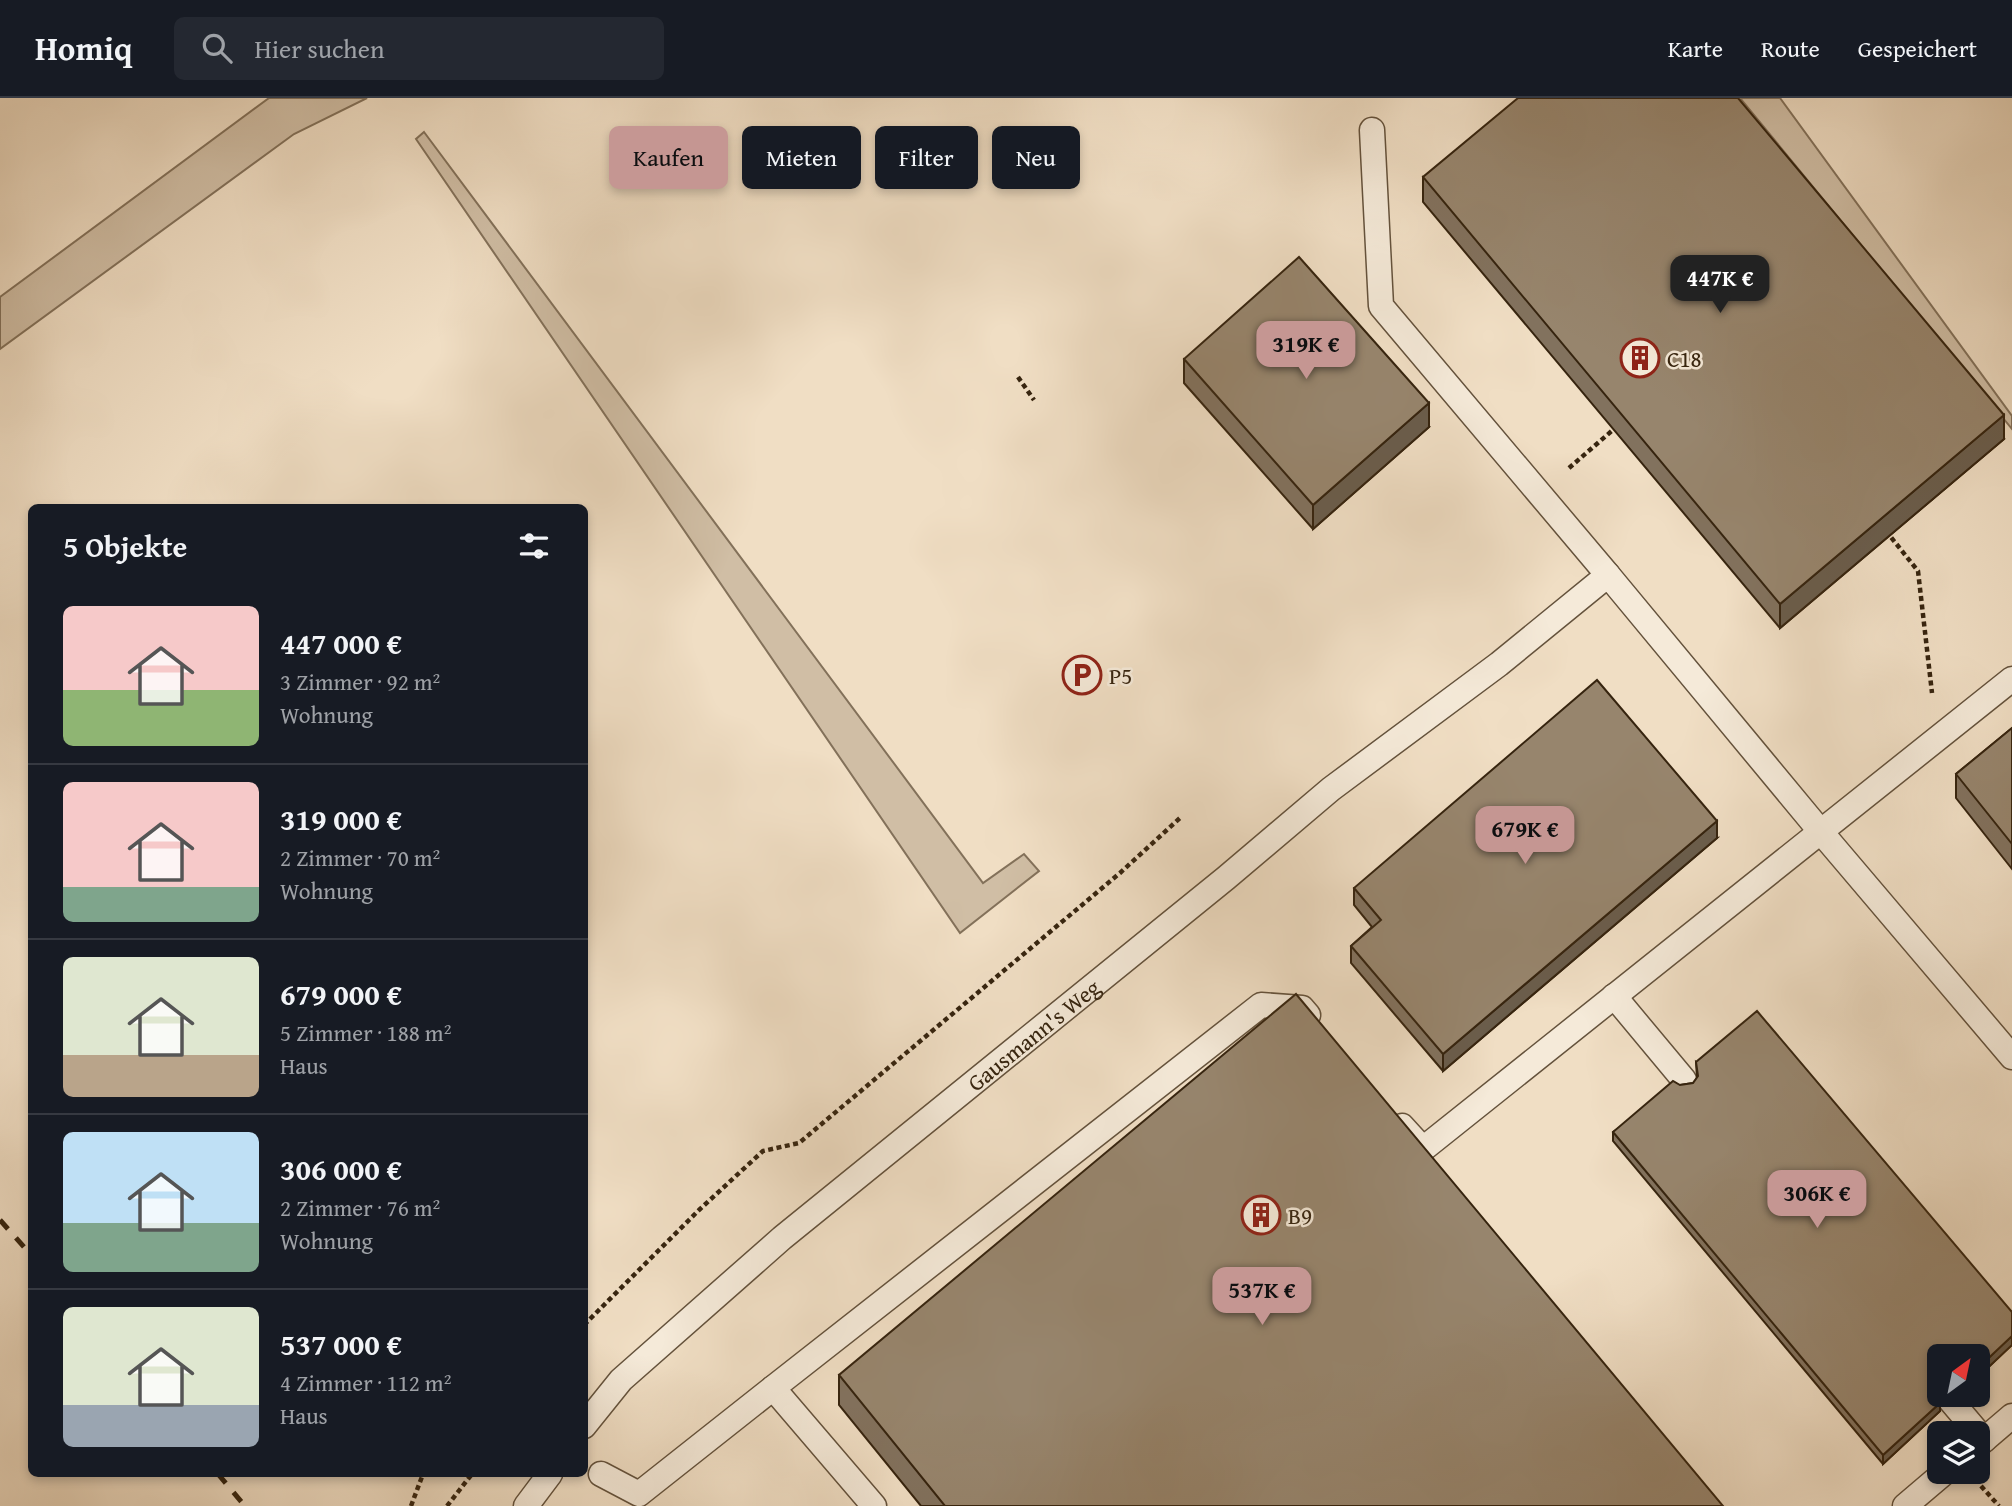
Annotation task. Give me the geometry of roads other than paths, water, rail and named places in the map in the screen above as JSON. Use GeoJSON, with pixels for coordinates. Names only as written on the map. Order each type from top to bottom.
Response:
{"type":"FeatureCollection","features":[{"type":"Feature","properties":{"kind":"lane"},"geometry":{"type":"LineString","coordinates":[[1372,130],[1381,306],[2012,1057]]}},
{"type":"Feature","properties":{"kind":"lane","name":"Gausmann's Weg"},"geometry":{"type":"LineString","coordinates":[[588,1421],[621,1380],[782,1238],[1215,887],[1331,789],[1499,664],[1608,575]]}},
{"type":"Feature","properties":{"kind":"lane"},"geometry":{"type":"LineString","coordinates":[[1423,1150],[2012,679]]}},
{"type":"Feature","properties":{"kind":"lane"},"geometry":{"type":"LineString","coordinates":[[1614,996],[1684,1080]]}},
{"type":"Feature","properties":{"kind":"lane"},"geometry":{"type":"LineString","coordinates":[[601,1475],[639,1494],[1261,1005],[1302,1008],[1319,1028]]}},
{"type":"Feature","properties":{"kind":"lane"},"geometry":{"type":"LineString","coordinates":[[1388,1109],[1440,1170]]}},
{"type":"Feature","properties":{"kind":"lane"},"geometry":{"type":"LineString","coordinates":[[774,1388],[874,1506]]}},
{"type":"Feature","properties":{"kind":"lane"},"geometry":{"type":"LineString","coordinates":[[1990,1434],[2012,1416]]}},
{"type":"Feature","properties":{"kind":"lane"},"geometry":{"type":"LineString","coordinates":[[526,1506],[548,1477]]}},
{"type":"Feature","properties":{"kind":"lane"},"geometry":{"type":"LineString","coordinates":[[1905,1506],[1931,1484]]}},
{"type":"Feature","properties":{"kind":"railway"},"geometry":{"type":"LineString","coordinates":[[0,1220],[28,1252]]}},
{"type":"Feature","properties":{"kind":"railway"},"geometry":{"type":"LineString","coordinates":[[221,1477],[245,1506]]}},
{"type":"Feature","properties":{"kind":"place","name":"C18"},"geometry":{"type":"Point","coordinates":[1640,358]}},
{"type":"Feature","properties":{"kind":"place","name":"P5"},"geometry":{"type":"Point","coordinates":[1082,675]}},
{"type":"Feature","properties":{"kind":"place","name":"B9"},"geometry":{"type":"Point","coordinates":[1261,1215]}}]}
